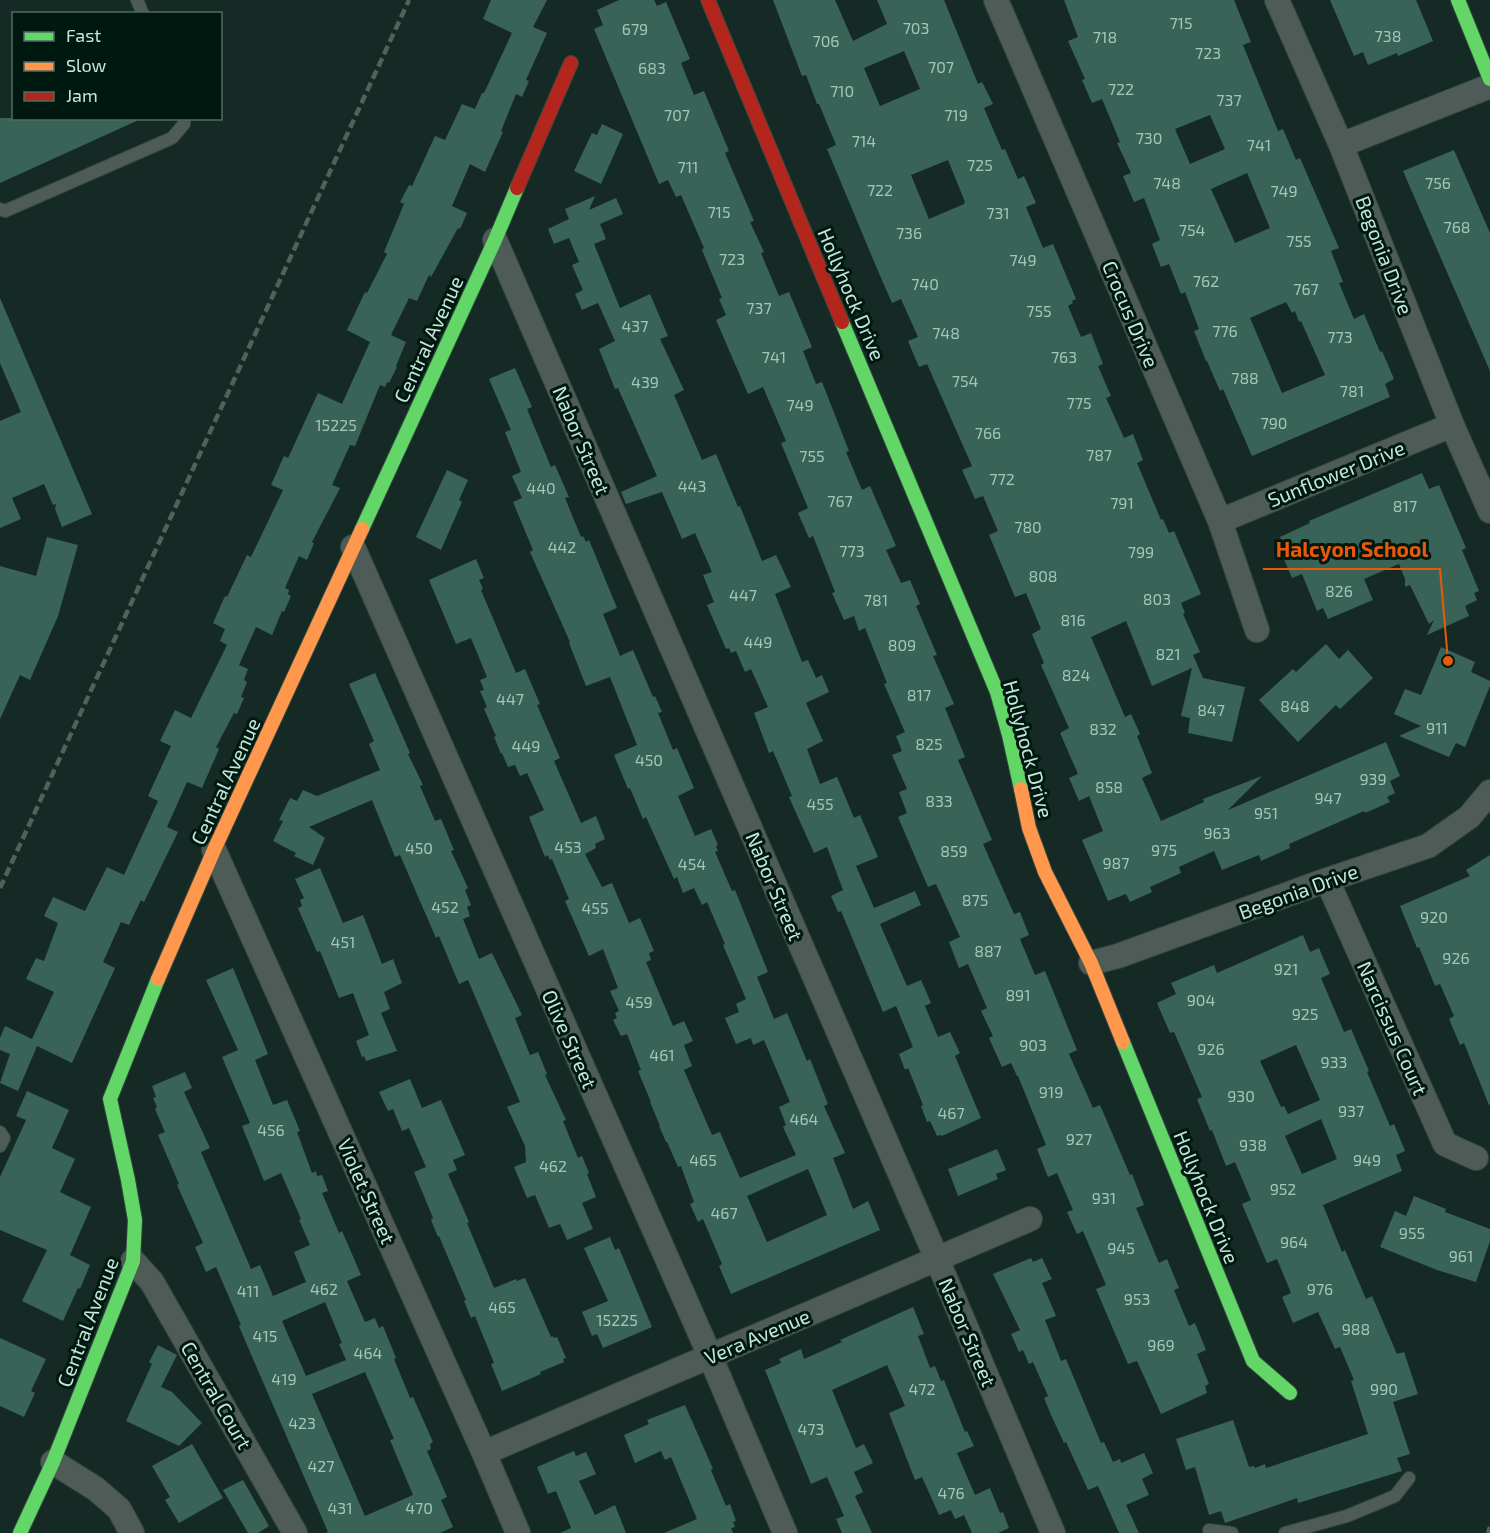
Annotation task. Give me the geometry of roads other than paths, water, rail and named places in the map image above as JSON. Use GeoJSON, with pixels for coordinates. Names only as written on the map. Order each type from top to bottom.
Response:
{"type":"FeatureCollection","features":[{"type":"Feature","properties":{"kind":"street","name":"Hollyhock Drive"},"geometry":{"type":"LineString","coordinates":[[708,0],[997,692],[1009,735],[1029,828],[1045,873],[1091,963],[1253,1361],[1290,1393]]}},
{"type":"Feature","properties":{"kind":"street","name":"Crocus Drive"},"geometry":{"type":"LineString","coordinates":[[996,0],[1220,521],[1257,630]]}},
{"type":"Feature","properties":{"kind":"street","name":"Begonia Drive"},"geometry":{"type":"LineString","coordinates":[[1277,0],[1341,145],[1452,425],[1490,511]]}},
{"type":"Feature","properties":{"kind":"street"},"geometry":{"type":"LineString","coordinates":[[1458,0],[1490,79]]}},
{"type":"Feature","properties":{"kind":"street","name":"Central Avenue"},"geometry":{"type":"LineString","coordinates":[[20,1533],[53,1462],[133,1261],[135,1220],[110,1099],[161,971],[214,850],[495,240],[571,63]]}},
{"type":"Feature","properties":{"kind":"street"},"geometry":{"type":"LineString","coordinates":[[1341,145],[1490,86]]}},
{"type":"Feature","properties":{"kind":"street","name":"Nabor Street"},"geometry":{"type":"LineString","coordinates":[[495,240],[937,1259],[1053,1533]]}},
{"type":"Feature","properties":{"kind":"street","name":"Sunflower Drive"},"geometry":{"type":"LineString","coordinates":[[1220,521],[1452,425]]}},
{"type":"Feature","properties":{"kind":"street","name":"Olive Street"},"geometry":{"type":"LineString","coordinates":[[353,547],[710,1356],[785,1533]]}},
{"type":"Feature","properties":{"kind":"street","name":"Begonia Drive"},"geometry":{"type":"LineString","coordinates":[[1091,963],[1118,956],[1428,846],[1469,817],[1490,792]]}},
{"type":"Feature","properties":{"kind":"street","name":"Violet Street"},"geometry":{"type":"LineString","coordinates":[[214,850],[518,1533]]}},
{"type":"Feature","properties":{"kind":"street","name":"Narcissus Court"},"geometry":{"type":"LineString","coordinates":[[1328,880],[1445,1144],[1476,1158]]}},
{"type":"Feature","properties":{"kind":"street","name":"Vera Avenue"},"geometry":{"type":"LineString","coordinates":[[484,1453],[1030,1219]]}},
{"type":"Feature","properties":{"kind":"street","name":"Central Court"},"geometry":{"type":"LineString","coordinates":[[133,1261],[152,1282],[295,1533]]}},
{"type":"Feature","properties":{"kind":"street"},"geometry":{"type":"LineString","coordinates":[[53,1462],[96,1489],[119,1509],[132,1533]]}},
{"type":"Feature","properties":{"kind":"lane"},"geometry":{"type":"LineString","coordinates":[[0,209],[4,211],[172,138],[184,124],[184,120]]}},
{"type":"Feature","properties":{"kind":"lane"},"geometry":{"type":"LineString","coordinates":[[0,1132],[3,1138],[0,1146]]}},
{"type":"Feature","properties":{"kind":"lane"},"geometry":{"type":"LineString","coordinates":[[1278,1533],[1347,1516],[1395,1496],[1408,1478]]}},
{"type":"Feature","properties":{"kind":"lane"},"geometry":{"type":"LineString","coordinates":[[1209,1530],[1232,1533]]}},
{"type":"Feature","properties":{"kind":"railway"},"geometry":{"type":"LineString","coordinates":[[0,888],[409,0]]}},
{"type":"Feature","properties":{"kind":"railway"},"geometry":{"type":"LineString","coordinates":[[1488,1533],[1490,1527]]}},
{"type":"Feature","properties":{"kind":"place","name":"Halcyon School"},"geometry":{"type":"Point","coordinates":[1448,661]}}]}
